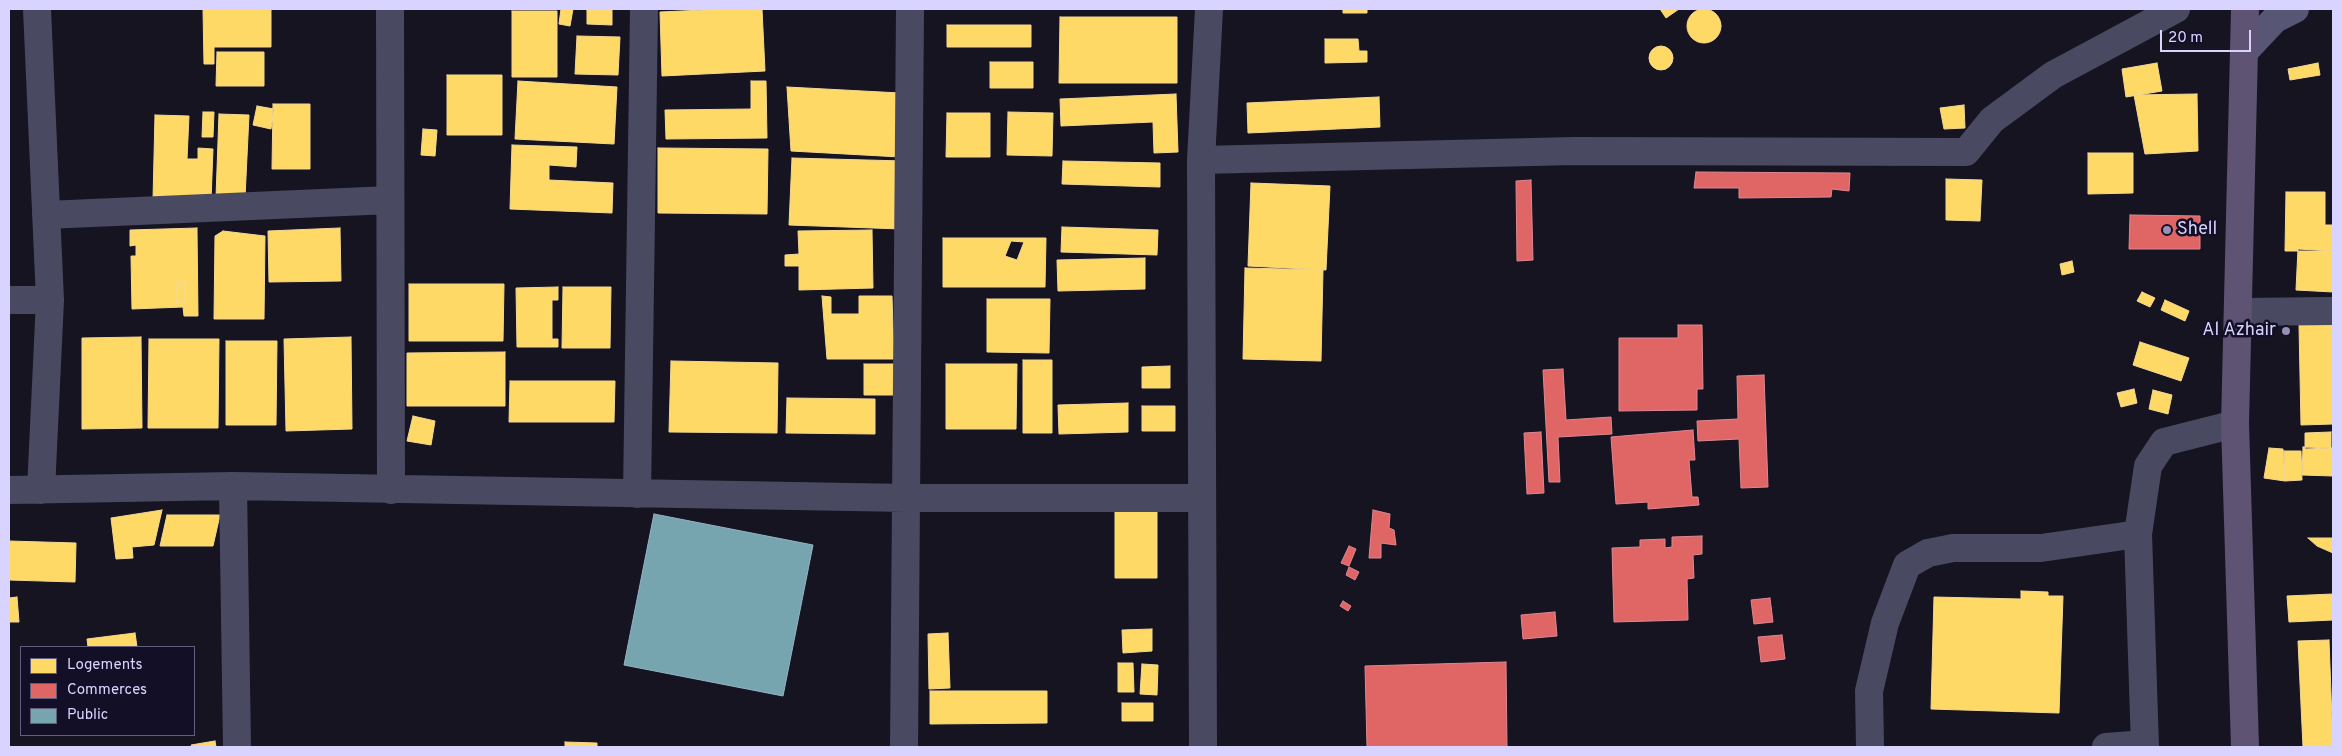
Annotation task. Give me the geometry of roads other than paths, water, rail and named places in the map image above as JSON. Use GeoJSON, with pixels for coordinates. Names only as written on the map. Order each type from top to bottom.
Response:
{"type":"FeatureCollection","features":[{"type":"Feature","properties":{"kind":"main road"},"geometry":{"type":"LineString","coordinates":[[2245,9],[2235,424],[2245,747]]}},
{"type":"Feature","properties":{"kind":"main road"},"geometry":{"type":"LineString","coordinates":[[2244,52],[2275,19],[2295,9]]}},
{"type":"Feature","properties":{"kind":"street"},"geometry":{"type":"LineString","coordinates":[[37,9],[50,300],[41,490]]}},
{"type":"Feature","properties":{"kind":"street"},"geometry":{"type":"LineString","coordinates":[[390,9],[391,490]]}},
{"type":"Feature","properties":{"kind":"street"},"geometry":{"type":"LineString","coordinates":[[637,494],[644,9]]}},
{"type":"Feature","properties":{"kind":"street"},"geometry":{"type":"LineString","coordinates":[[904,747],[910,9]]}},
{"type":"Feature","properties":{"kind":"street"},"geometry":{"type":"LineString","coordinates":[[1203,747],[1201,160],[1209,9]]}},
{"type":"Feature","properties":{"kind":"street"},"geometry":{"type":"LineString","coordinates":[[1201,160],[1574,151],[1966,152],[1992,120],[2053,75],[2176,9]]}},
{"type":"Feature","properties":{"kind":"street"},"geometry":{"type":"LineString","coordinates":[[46,215],[390,200]]}},
{"type":"Feature","properties":{"kind":"street"},"geometry":{"type":"LineString","coordinates":[[9,300],[50,300]]}},
{"type":"Feature","properties":{"kind":"street"},"geometry":{"type":"LineString","coordinates":[[2238,312],[2333,311]]}},
{"type":"Feature","properties":{"kind":"street"},"geometry":{"type":"LineString","coordinates":[[2106,747],[2145,746],[2138,534],[2148,466],[2164,442],[2235,424]]}},
{"type":"Feature","properties":{"kind":"street"},"geometry":{"type":"LineString","coordinates":[[9,490],[233,486],[906,498],[1202,498]]}},
{"type":"Feature","properties":{"kind":"street"},"geometry":{"type":"LineString","coordinates":[[233,486],[237,747]]}},
{"type":"Feature","properties":{"kind":"street"},"geometry":{"type":"LineString","coordinates":[[1870,747],[1869,691],[1885,624],[1907,565],[1928,553],[1953,548],[2042,548],[2138,534]]}},
{"type":"Feature","properties":{"kind":"place","name":"Shell"},"geometry":{"type":"Point","coordinates":[2167,230]}},
{"type":"Feature","properties":{"kind":"place","name":"Al Azhair"},"geometry":{"type":"Point","coordinates":[2286,331]}}]}
